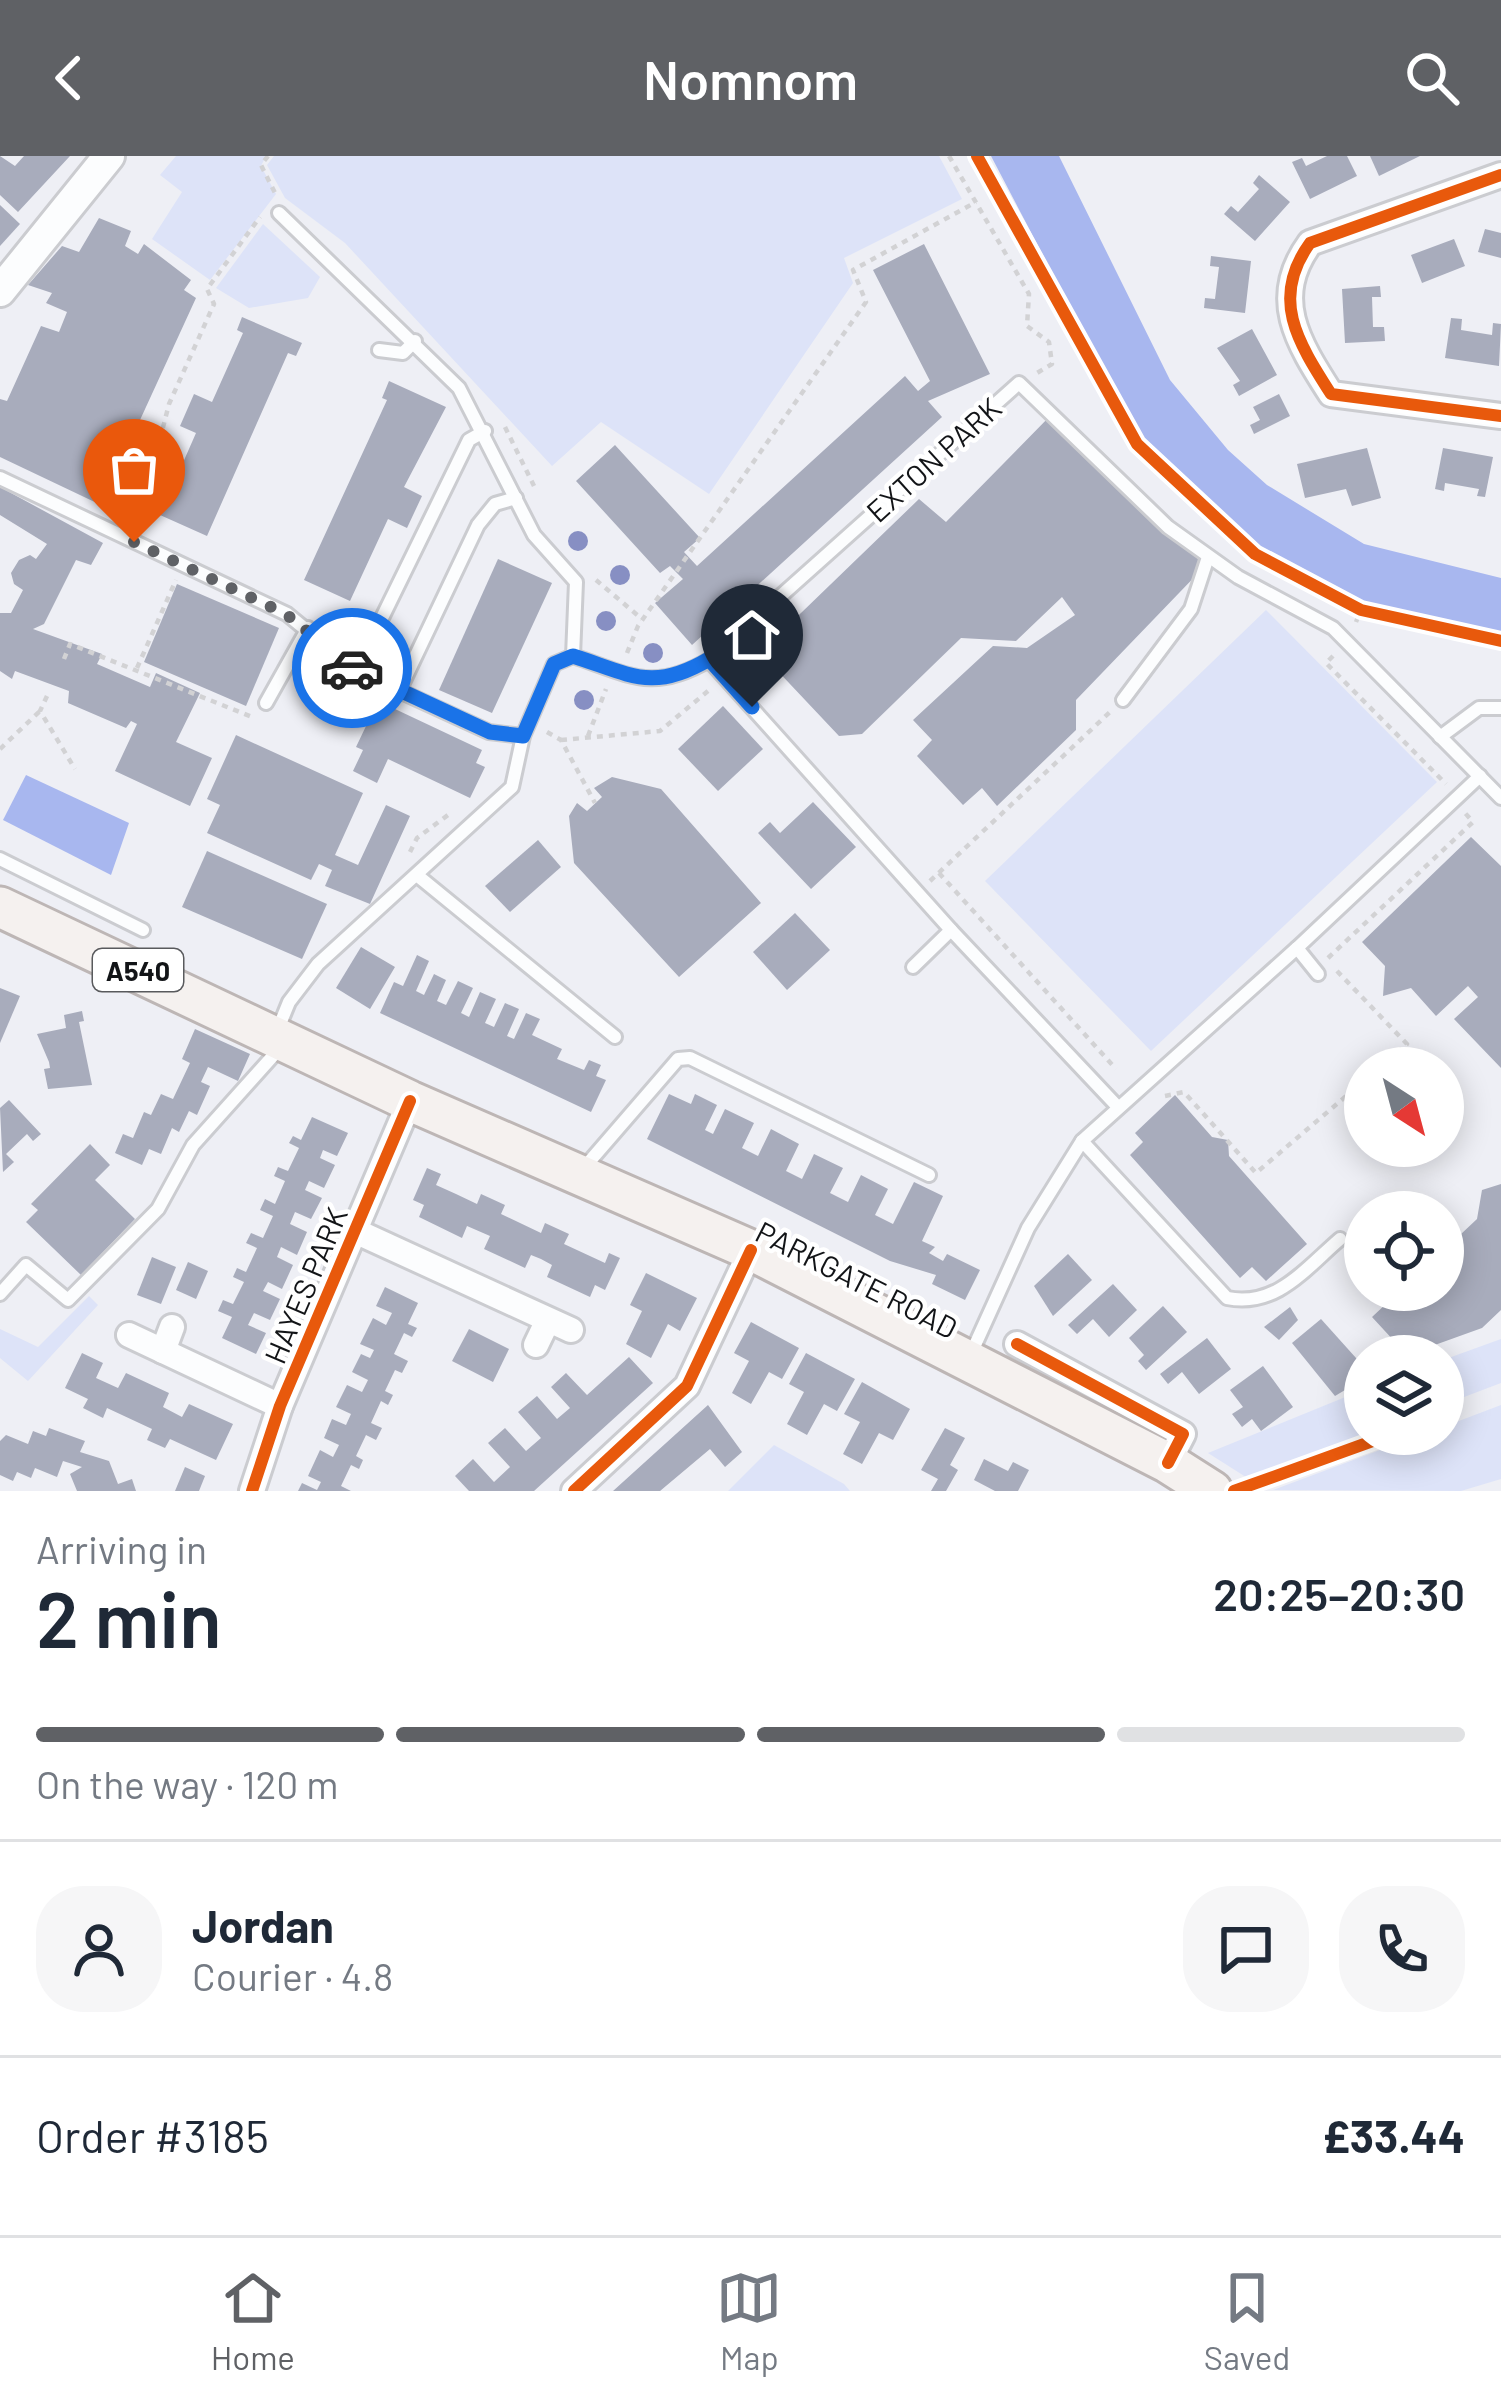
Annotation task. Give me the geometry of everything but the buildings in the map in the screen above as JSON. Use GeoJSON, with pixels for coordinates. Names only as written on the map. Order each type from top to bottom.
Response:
{"type":"FeatureCollection","features":[{"type":"Feature","properties":{"kind":"main road","name":"PARKGATE ROAD"},"geometry":{"type":"LineString","coordinates":[[0,907],[410,1101],[751,1250],[1168,1463],[1212,1491]]}},
{"type":"Feature","properties":{"kind":"street"},"geometry":{"type":"LineString","coordinates":[[0,291],[110,156]]}},
{"type":"Feature","properties":{"kind":"street"},"geometry":{"type":"LineString","coordinates":[[1501,175],[1310,243],[1291,270],[1287,308],[1331,394],[1501,416]]}},
{"type":"Feature","properties":{"kind":"street","name":"HAYES PARK"},"geometry":{"type":"LineString","coordinates":[[251,1491],[280,1406],[410,1101]]}},
{"type":"Feature","properties":{"kind":"street","name":"HAYES PARK"},"geometry":{"type":"LineString","coordinates":[[353,1230],[560,1325],[536,1345]]}},
{"type":"Feature","properties":{"kind":"street"},"geometry":{"type":"LineString","coordinates":[[574,1491],[688,1386],[751,1250]]}},
{"type":"Feature","properties":{"kind":"street","name":"HAYES PARK"},"geometry":{"type":"LineString","coordinates":[[129,1335],[167,1339],[280,1406]]}},
{"type":"Feature","properties":{"kind":"street"},"geometry":{"type":"LineString","coordinates":[[1017,1344],[1183,1434],[1168,1463]]}},
{"type":"Feature","properties":{"kind":"lane"},"geometry":{"type":"LineString","coordinates":[[0,1294],[26,1265],[68,1300],[158,1209],[194,1145],[280,1039],[290,1002],[318,964],[512,787],[526,729],[554,664],[573,656],[576,581],[534,535],[485,431],[459,388],[415,340],[279,213]]}},
{"type":"Feature","properties":{"kind":"lane"},"geometry":{"type":"LineString","coordinates":[[380,350],[403,353],[415,340]]}},
{"type":"Feature","properties":{"kind":"lane","name":"EXTON PARK"},"geometry":{"type":"LineString","coordinates":[[573,656],[645,682],[685,674],[709,659],[1019,383],[1168,527],[1208,557],[1333,628],[1501,798]]}},
{"type":"Feature","properties":{"kind":"lane"},"geometry":{"type":"LineString","coordinates":[[356,671],[469,440],[485,431]]}},
{"type":"Feature","properties":{"kind":"lane"},"geometry":{"type":"LineString","coordinates":[[0,478],[308,628],[356,671],[399,692],[490,732],[526,729]]}},
{"type":"Feature","properties":{"kind":"lane"},"geometry":{"type":"LineString","coordinates":[[399,692],[478,525],[495,504],[516,498]]}},
{"type":"Feature","properties":{"kind":"lane"},"geometry":{"type":"LineString","coordinates":[[1123,700],[1191,609],[1208,557]]}},
{"type":"Feature","properties":{"kind":"lane"},"geometry":{"type":"LineString","coordinates":[[266,703],[308,628]]}},
{"type":"Feature","properties":{"kind":"lane"},"geometry":{"type":"LineString","coordinates":[[709,659],[917,894],[1116,1105]]}},
{"type":"Feature","properties":{"kind":"lane"},"geometry":{"type":"LineString","coordinates":[[1440,736],[1479,708],[1501,708]]}},
{"type":"Feature","properties":{"kind":"lane"},"geometry":{"type":"LineString","coordinates":[[967,1363],[1020,1244],[1082,1141],[1142,1081],[1297,948],[1480,776]]}},
{"type":"Feature","properties":{"kind":"lane"},"geometry":{"type":"LineString","coordinates":[[0,859],[143,930]]}},
{"type":"Feature","properties":{"kind":"lane"},"geometry":{"type":"LineString","coordinates":[[415,879],[615,1037]]}},
{"type":"Feature","properties":{"kind":"lane"},"geometry":{"type":"LineString","coordinates":[[914,968],[951,931]]}},
{"type":"Feature","properties":{"kind":"lane"},"geometry":{"type":"LineString","coordinates":[[1297,948],[1318,974]]}},
{"type":"Feature","properties":{"kind":"lane"},"geometry":{"type":"LineString","coordinates":[[578,1174],[678,1059],[690,1058],[928,1175]]}},
{"type":"Feature","properties":{"kind":"lane"},"geometry":{"type":"LineString","coordinates":[[1082,1141],[1227,1298],[1249,1303],[1270,1298],[1340,1239]]}},
{"type":"Feature","properties":{"kind":"path"},"geometry":{"type":"LineString","coordinates":[[134,542],[169,404],[214,304],[207,289],[276,194],[261,166],[268,156]]}},
{"type":"Feature","properties":{"kind":"path"},"geometry":{"type":"LineString","coordinates":[[949,156],[1029,294],[1027,326],[1049,342],[1052,364],[1019,383]]}},
{"type":"Feature","properties":{"kind":"path"},"geometry":{"type":"LineString","coordinates":[[638,626],[866,302],[853,270],[976,202]]}},
{"type":"Feature","properties":{"kind":"path"},"geometry":{"type":"LineString","coordinates":[[136,670],[183,564]]}},
{"type":"Feature","properties":{"kind":"path"},"geometry":{"type":"LineString","coordinates":[[1340,599],[1381,615]]}},
{"type":"Feature","properties":{"kind":"path"},"geometry":{"type":"LineString","coordinates":[[64,659],[70,644],[257,719],[266,703]]}},
{"type":"Feature","properties":{"kind":"path"},"geometry":{"type":"LineString","coordinates":[[526,729],[561,740],[660,731],[724,676]]}},
{"type":"Feature","properties":{"kind":"path"},"geometry":{"type":"LineString","coordinates":[[0,749],[40,712],[47,696]]}},
{"type":"Feature","properties":{"kind":"path"},"geometry":{"type":"LineString","coordinates":[[917,894],[1123,700]]}},
{"type":"Feature","properties":{"kind":"path"},"geometry":{"type":"LineString","coordinates":[[40,712],[75,769]]}},
{"type":"Feature","properties":{"kind":"path"},"geometry":{"type":"LineString","coordinates":[[561,740],[595,803]]}},
{"type":"Feature","properties":{"kind":"path"},"geometry":{"type":"LineString","coordinates":[[415,879],[401,870],[417,838],[460,807]]}},
{"type":"Feature","properties":{"kind":"path"},"geometry":{"type":"LineString","coordinates":[[939,873],[1116,1069]]}},
{"type":"Feature","properties":{"kind":"path"},"geometry":{"type":"LineString","coordinates":[[1142,1081],[1157,1097],[1184,1092],[1256,1173],[1344,1098]]}},
{"type":"Feature","properties":{"kind":"shaded area"},"geometry":{"type":"Polygon","coordinates":[[[176,156],[266,156],[261,166],[276,194],[210,280],[152,239],[182,192],[160,175],[176,156]]]}},
{"type":"Feature","properties":{"kind":"shaded area"},"geometry":{"type":"Polygon","coordinates":[[[274,156],[939,156],[962,199],[844,258],[853,283],[709,494],[601,422],[552,466],[345,243],[285,198],[267,165],[274,156]]]}},
{"type":"Feature","properties":{"kind":"shaded area"},"geometry":{"type":"Polygon","coordinates":[[[263,224],[320,277],[308,298],[249,308],[216,288],[263,224]]]}},
{"type":"Feature","properties":{"kind":"shaded area"},"geometry":{"type":"Polygon","coordinates":[[[1266,610],[1437,782],[1151,1051],[985,881],[1266,610]]]}},
{"type":"Feature","properties":{"kind":"shaded area"},"geometry":{"type":"Polygon","coordinates":[[[89,1296],[98,1305],[28,1381],[0,1358],[0,1329],[38,1347],[89,1296]]]}},
{"type":"Feature","properties":{"kind":"shaded area"},"geometry":{"type":"Polygon","coordinates":[[[1501,1339],[1501,1383],[1464,1397],[1464,1352],[1501,1339]]]}},
{"type":"Feature","properties":{"kind":"shaded area"},"geometry":{"type":"Polygon","coordinates":[[[1344,1398],[1344,1443],[1249,1479],[1208,1453],[1344,1398]]]}},
{"type":"Feature","properties":{"kind":"shaded area"},"geometry":{"type":"Polygon","coordinates":[[[1501,1405],[1501,1479],[1461,1491],[1273,1490],[1367,1455],[1464,1455],[1464,1419],[1501,1405]]]}},
{"type":"Feature","properties":{"kind":"shaded area"},"geometry":{"type":"Polygon","coordinates":[[[774,1445],[844,1484],[850,1491],[728,1491],[774,1445]]]}},
{"type":"Feature","properties":{"kind":"water"},"geometry":{"type":"Polygon","coordinates":[[[991,156],[1059,156],[1170,380],[1228,450],[1267,485],[1364,544],[1501,578],[1501,635],[1354,600],[1216,523],[1163,466],[1118,398],[991,156]]]}},
{"type":"Feature","properties":{"kind":"water"},"geometry":{"type":"Polygon","coordinates":[[[26,775],[129,823],[111,875],[3,820],[26,775]]]}},
{"type":"Feature","properties":{"kind":"cycle path"},"geometry":{"type":"LineString","coordinates":[[977,156],[1137,444],[1255,554],[1361,610],[1501,641]]}},
{"type":"Feature","properties":{"kind":"cycle path"},"geometry":{"type":"LineString","coordinates":[[1501,175],[1310,243],[1298,263],[1290,301],[1299,337],[1331,394],[1501,416]]}},
{"type":"Feature","properties":{"kind":"cycle path"},"geometry":{"type":"LineString","coordinates":[[252,1491],[280,1406],[410,1101]]}},
{"type":"Feature","properties":{"kind":"cycle path"},"geometry":{"type":"LineString","coordinates":[[574,1491],[687,1386],[751,1250]]}},
{"type":"Feature","properties":{"kind":"cycle path"},"geometry":{"type":"LineString","coordinates":[[1017,1344],[1183,1434],[1168,1463]]}},
{"type":"Feature","properties":{"kind":"cycle path"},"geometry":{"type":"LineString","coordinates":[[1234,1491],[1344,1451]]}},
{"type":"Feature","properties":{"kind":"way so far"},"geometry":{"type":"LineString","coordinates":[[134,542],[286,614],[352,668]]}},
{"type":"Feature","properties":{"kind":"route"},"geometry":{"type":"LineString","coordinates":[[352,668],[490,732],[523,736],[554,664],[573,656],[645,682],[685,674],[709,659],[752,707]]}}]}
